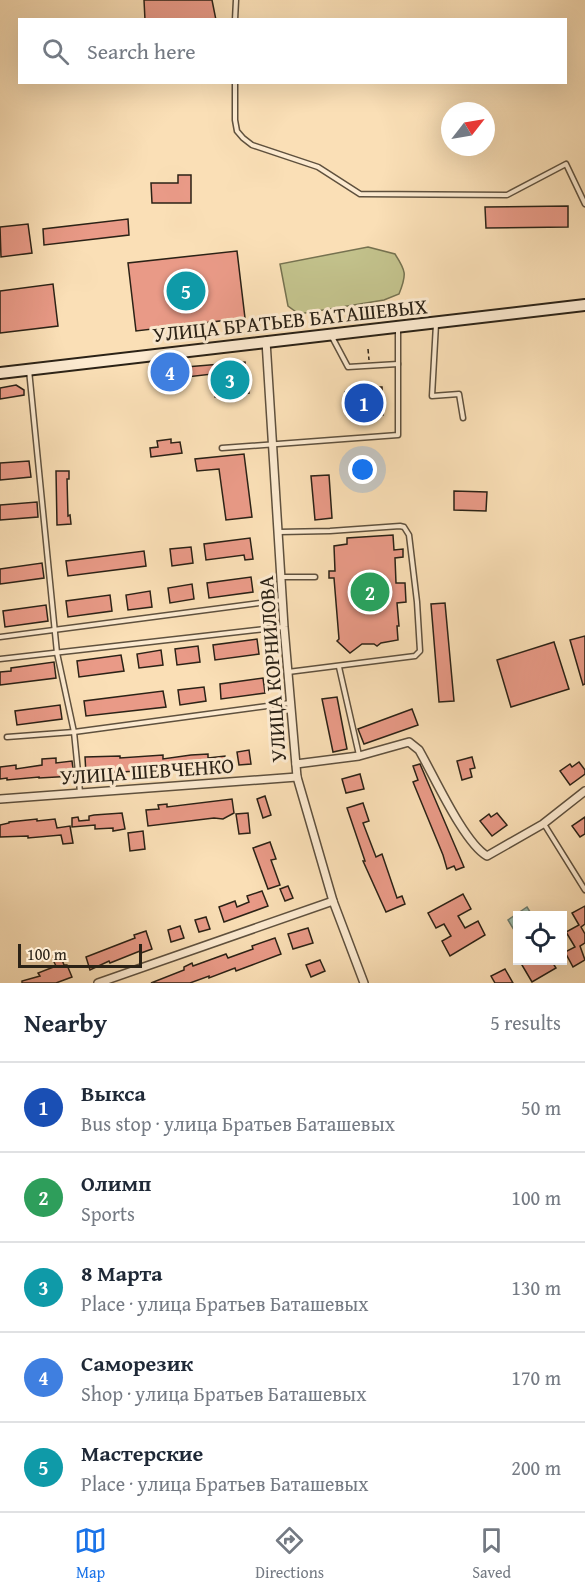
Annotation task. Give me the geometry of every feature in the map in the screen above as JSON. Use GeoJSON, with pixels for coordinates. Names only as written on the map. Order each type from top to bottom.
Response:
{"type":"FeatureCollection","features":[{"type":"Feature","properties":{"kind":"street","name":"УЛИЦА БРАТЬЕВ БАТАШЕВЫХ"},"geometry":{"type":"LineString","coordinates":[[0,373],[585,305]]}},
{"type":"Feature","properties":{"kind":"street","name":"УЛИЦА КОРНИЛОВА"},"geometry":{"type":"LineString","coordinates":[[266,341],[282,600],[297,777],[333,901],[364,983]]}},
{"type":"Feature","properties":{"kind":"street"},"geometry":{"type":"LineString","coordinates":[[296,764],[359,756],[409,742],[419,750],[467,837],[477,851],[487,856],[543,824],[585,791]]}},
{"type":"Feature","properties":{"kind":"street","name":"УЛИЦА ШЕВЧЕНКО"},"geometry":{"type":"LineString","coordinates":[[0,799],[297,777]]}},
{"type":"Feature","properties":{"kind":"street"},"geometry":{"type":"LineString","coordinates":[[98,983],[333,901]]}},
{"type":"Feature","properties":{"kind":"lane"},"geometry":{"type":"LineString","coordinates":[[236,0],[236,18]]}},
{"type":"Feature","properties":{"kind":"lane"},"geometry":{"type":"LineString","coordinates":[[235,84],[235,120],[237,131],[243,138],[252,145],[318,168],[360,194],[507,195],[566,164],[585,204]]}},
{"type":"Feature","properties":{"kind":"lane"},"geometry":{"type":"LineString","coordinates":[[436,323],[432,396],[459,394],[463,418]]}},
{"type":"Feature","properties":{"kind":"lane"},"geometry":{"type":"LineString","coordinates":[[222,448],[398,435],[398,327]]}},
{"type":"Feature","properties":{"kind":"lane"},"geometry":{"type":"LineString","coordinates":[[330,334],[348,367],[398,364]]}},
{"type":"Feature","properties":{"kind":"lane"},"geometry":{"type":"LineString","coordinates":[[29,369],[57,653],[74,732],[80,792]]}},
{"type":"Feature","properties":{"kind":"lane"},"geometry":{"type":"LineString","coordinates":[[278,532],[404,527],[409,536],[417,602],[420,651],[412,658],[288,672]]}},
{"type":"Feature","properties":{"kind":"lane"},"geometry":{"type":"LineString","coordinates":[[281,577],[315,577]]}},
{"type":"Feature","properties":{"kind":"lane"},"geometry":{"type":"LineString","coordinates":[[0,637],[282,600]]}},
{"type":"Feature","properties":{"kind":"lane"},"geometry":{"type":"LineString","coordinates":[[0,659],[284,627]]}},
{"type":"Feature","properties":{"kind":"lane"},"geometry":{"type":"LineString","coordinates":[[339,667],[359,756]]}},
{"type":"Feature","properties":{"kind":"lane"},"geometry":{"type":"LineString","coordinates":[[7,737],[74,732],[290,703]]}},
{"type":"Feature","properties":{"kind":"lane"},"geometry":{"type":"LineString","coordinates":[[543,824],[585,890]]}},
{"type":"Feature","properties":{"kind":"path"},"geometry":{"type":"LineString","coordinates":[[368,349],[370,366]]}},
{"type":"Feature","properties":{"kind":"shaded area"},"geometry":{"type":"Polygon","coordinates":[[[368,247],[395,254],[404,273],[399,294],[384,300],[299,314],[288,306],[280,264],[368,247]]]}},
{"type":"Feature","properties":{"kind":"shaded area"},"geometry":{"type":"Polygon","coordinates":[[[513,917],[513,928],[508,920],[513,917]]]}},
{"type":"Feature","properties":{"kind":"building"},"geometry":{"type":"Polygon","coordinates":[[[144,0],[212,0],[216,18],[145,18],[144,0]]]}},
{"type":"Feature","properties":{"kind":"building"},"geometry":{"type":"Polygon","coordinates":[[[178,175],[191,175],[191,203],[152,203],[151,183],[178,183],[178,175]]]}},
{"type":"Feature","properties":{"kind":"building"},"geometry":{"type":"Polygon","coordinates":[[[568,206],[568,227],[486,228],[485,207],[568,206]]]}},
{"type":"Feature","properties":{"kind":"building"},"geometry":{"type":"Polygon","coordinates":[[[128,219],[129,235],[44,245],[43,229],[128,219]]]}},
{"type":"Feature","properties":{"kind":"building"},"geometry":{"type":"Polygon","coordinates":[[[28,224],[32,253],[1,257],[0,227],[28,224]]]}},
{"type":"Feature","properties":{"kind":"building"},"geometry":{"type":"Polygon","coordinates":[[[237,251],[245,318],[136,331],[128,263],[237,251]]]}},
{"type":"Feature","properties":{"kind":"building"},"geometry":{"type":"Polygon","coordinates":[[[53,284],[58,326],[0,333],[0,291],[53,284]]]}},
{"type":"Feature","properties":{"kind":"building"},"geometry":{"type":"Polygon","coordinates":[[[245,362],[249,393],[215,397],[212,374],[152,381],[150,370],[245,362]]]}},
{"type":"Feature","properties":{"kind":"building"},"geometry":{"type":"Polygon","coordinates":[[[16,385],[24,390],[24,395],[0,399],[0,388],[16,385]]]}},
{"type":"Feature","properties":{"kind":"building"},"geometry":{"type":"Polygon","coordinates":[[[367,387],[382,387],[383,415],[368,416],[368,413],[346,415],[345,392],[367,391],[367,387]]]}},
{"type":"Feature","properties":{"kind":"building"},"geometry":{"type":"Polygon","coordinates":[[[171,439],[171,443],[180,442],[182,453],[151,457],[150,448],[158,447],[157,441],[171,439]]]}},
{"type":"Feature","properties":{"kind":"building"},"geometry":{"type":"Polygon","coordinates":[[[244,454],[252,517],[226,520],[219,469],[197,471],[195,459],[244,454]]]}},
{"type":"Feature","properties":{"kind":"building"},"geometry":{"type":"Polygon","coordinates":[[[29,461],[31,477],[0,480],[0,463],[29,461]]]}},
{"type":"Feature","properties":{"kind":"building"},"geometry":{"type":"Polygon","coordinates":[[[56,471],[69,471],[69,479],[67,479],[68,516],[70,515],[71,524],[57,525],[56,471]]]}},
{"type":"Feature","properties":{"kind":"building"},"geometry":{"type":"Polygon","coordinates":[[[329,475],[332,518],[315,520],[311,476],[329,475]]]}},
{"type":"Feature","properties":{"kind":"building"},"geometry":{"type":"Polygon","coordinates":[[[454,491],[487,492],[486,511],[454,510],[454,491]]]}},
{"type":"Feature","properties":{"kind":"building"},"geometry":{"type":"Polygon","coordinates":[[[37,502],[38,517],[0,520],[0,505],[37,502]]]}},
{"type":"Feature","properties":{"kind":"building"},"geometry":{"type":"Polygon","coordinates":[[[393,535],[394,550],[403,549],[403,557],[395,558],[396,583],[405,583],[406,602],[397,603],[398,640],[377,646],[362,644],[350,653],[337,641],[339,639],[334,578],[329,578],[329,571],[335,571],[334,546],[347,544],[347,538],[393,535]]]}},
{"type":"Feature","properties":{"kind":"building"},"geometry":{"type":"Polygon","coordinates":[[[250,538],[253,559],[245,560],[244,555],[206,560],[204,544],[250,538]]]}},
{"type":"Feature","properties":{"kind":"building"},"geometry":{"type":"Polygon","coordinates":[[[191,547],[193,563],[172,566],[170,549],[191,547]]]}},
{"type":"Feature","properties":{"kind":"building"},"geometry":{"type":"Polygon","coordinates":[[[144,551],[146,566],[68,576],[66,561],[144,551]]]}},
{"type":"Feature","properties":{"kind":"building"},"geometry":{"type":"Polygon","coordinates":[[[42,563],[44,578],[0,584],[0,569],[42,563]]]}},
{"type":"Feature","properties":{"kind":"building"},"geometry":{"type":"Polygon","coordinates":[[[251,577],[253,592],[209,598],[207,583],[251,577]]]}},
{"type":"Feature","properties":{"kind":"building"},"geometry":{"type":"Polygon","coordinates":[[[192,584],[194,599],[170,603],[168,588],[192,584]]]}},
{"type":"Feature","properties":{"kind":"building"},"geometry":{"type":"Polygon","coordinates":[[[150,591],[152,607],[128,610],[126,595],[150,591]]]}},
{"type":"Feature","properties":{"kind":"building"},"geometry":{"type":"Polygon","coordinates":[[[110,595],[112,611],[68,617],[66,601],[110,595]]]}},
{"type":"Feature","properties":{"kind":"building"},"geometry":{"type":"Polygon","coordinates":[[[445,603],[454,701],[439,702],[431,604],[445,603]]]}},
{"type":"Feature","properties":{"kind":"building"},"geometry":{"type":"Polygon","coordinates":[[[46,605],[48,621],[5,627],[3,611],[46,605]]]}},
{"type":"Feature","properties":{"kind":"building"},"geometry":{"type":"Polygon","coordinates":[[[585,636],[585,684],[583,685],[570,640],[585,636]]]}},
{"type":"Feature","properties":{"kind":"building"},"geometry":{"type":"Polygon","coordinates":[[[257,639],[259,654],[215,660],[213,645],[257,639]]]}},
{"type":"Feature","properties":{"kind":"building"},"geometry":{"type":"Polygon","coordinates":[[[554,642],[569,689],[511,707],[497,660],[554,642]]]}},
{"type":"Feature","properties":{"kind":"building"},"geometry":{"type":"Polygon","coordinates":[[[198,646],[200,662],[177,665],[175,649],[198,646]]]}},
{"type":"Feature","properties":{"kind":"building"},"geometry":{"type":"Polygon","coordinates":[[[161,650],[163,665],[139,668],[137,654],[161,650]]]}},
{"type":"Feature","properties":{"kind":"building"},"geometry":{"type":"Polygon","coordinates":[[[121,655],[124,671],[79,677],[77,661],[121,655]]]}},
{"type":"Feature","properties":{"kind":"building"},"geometry":{"type":"Polygon","coordinates":[[[54,662],[56,678],[0,685],[0,672],[11,671],[11,668],[54,662]]]}},
{"type":"Feature","properties":{"kind":"building"},"geometry":{"type":"Polygon","coordinates":[[[263,678],[265,693],[221,699],[220,684],[263,678]]]}},
{"type":"Feature","properties":{"kind":"building"},"geometry":{"type":"Polygon","coordinates":[[[204,687],[206,701],[180,705],[178,690],[204,687]]]}},
{"type":"Feature","properties":{"kind":"building"},"geometry":{"type":"Polygon","coordinates":[[[163,691],[166,707],[86,716],[84,701],[163,691]]]}},
{"type":"Feature","properties":{"kind":"building"},"geometry":{"type":"Polygon","coordinates":[[[337,697],[347,749],[333,752],[322,699],[337,697]]]}},
{"type":"Feature","properties":{"kind":"building"},"geometry":{"type":"Polygon","coordinates":[[[60,705],[62,719],[17,725],[15,711],[60,705]]]}},
{"type":"Feature","properties":{"kind":"building"},"geometry":{"type":"Polygon","coordinates":[[[412,709],[418,725],[364,744],[358,729],[412,709]]]}},
{"type":"Feature","properties":{"kind":"building"},"geometry":{"type":"Polygon","coordinates":[[[249,750],[251,764],[239,765],[237,752],[249,750]]]}},
{"type":"Feature","properties":{"kind":"building"},"geometry":{"type":"Polygon","coordinates":[[[208,754],[208,758],[225,756],[226,766],[181,772],[181,770],[86,774],[85,757],[120,756],[120,758],[163,755],[163,759],[208,754]]]}},
{"type":"Feature","properties":{"kind":"building"},"geometry":{"type":"Polygon","coordinates":[[[472,757],[475,768],[470,769],[472,777],[462,780],[457,761],[472,757]]]}},
{"type":"Feature","properties":{"kind":"building"},"geometry":{"type":"Polygon","coordinates":[[[56,758],[56,763],[72,761],[74,776],[0,779],[0,767],[16,765],[16,769],[42,765],[42,759],[56,758]]]}},
{"type":"Feature","properties":{"kind":"building"},"geometry":{"type":"Polygon","coordinates":[[[579,762],[585,774],[570,785],[560,771],[570,764],[572,767],[579,762]]]}},
{"type":"Feature","properties":{"kind":"building"},"geometry":{"type":"Polygon","coordinates":[[[420,764],[464,867],[456,870],[454,866],[447,869],[413,782],[418,780],[413,766],[420,764]]]}},
{"type":"Feature","properties":{"kind":"building"},"geometry":{"type":"Polygon","coordinates":[[[360,774],[364,789],[346,793],[342,779],[360,774]]]}},
{"type":"Feature","properties":{"kind":"building"},"geometry":{"type":"Polygon","coordinates":[[[265,796],[271,815],[263,818],[257,799],[265,796]]]}},
{"type":"Feature","properties":{"kind":"building"},"geometry":{"type":"Polygon","coordinates":[[[232,799],[234,813],[223,819],[214,818],[148,826],[146,810],[159,809],[158,805],[167,804],[167,807],[232,799]]]}},
{"type":"Feature","properties":{"kind":"building"},"geometry":{"type":"Polygon","coordinates":[[[363,803],[369,821],[363,823],[376,857],[382,854],[397,898],[402,896],[405,904],[386,912],[363,861],[365,861],[347,808],[363,803]]]}},
{"type":"Feature","properties":{"kind":"building"},"geometry":{"type":"Polygon","coordinates":[[[122,813],[125,829],[113,831],[113,828],[95,829],[95,825],[72,827],[72,818],[78,817],[79,821],[89,820],[89,816],[122,813]]]}},
{"type":"Feature","properties":{"kind":"building"},"geometry":{"type":"Polygon","coordinates":[[[248,813],[250,833],[239,834],[236,814],[248,813]]]}},
{"type":"Feature","properties":{"kind":"building"},"geometry":{"type":"Polygon","coordinates":[[[497,813],[507,825],[492,836],[480,821],[489,814],[491,817],[497,813]]]}},
{"type":"Feature","properties":{"kind":"building"},"geometry":{"type":"Polygon","coordinates":[[[585,817],[585,834],[580,837],[572,826],[585,817]]]}},
{"type":"Feature","properties":{"kind":"building"},"geometry":{"type":"Polygon","coordinates":[[[37,819],[37,821],[55,819],[57,828],[70,826],[73,843],[63,844],[61,835],[28,838],[28,836],[0,837],[0,825],[37,819]]]}},
{"type":"Feature","properties":{"kind":"building"},"geometry":{"type":"Polygon","coordinates":[[[143,831],[145,849],[130,851],[128,833],[143,831]]]}},
{"type":"Feature","properties":{"kind":"building"},"geometry":{"type":"Polygon","coordinates":[[[270,842],[276,859],[271,860],[280,885],[268,889],[253,848],[270,842]]]}},
{"type":"Feature","properties":{"kind":"building"},"geometry":{"type":"Polygon","coordinates":[[[288,886],[293,898],[285,901],[280,889],[288,886]]]}},
{"type":"Feature","properties":{"kind":"building"},"geometry":{"type":"Polygon","coordinates":[[[262,891],[268,906],[224,922],[219,907],[235,901],[237,907],[249,902],[247,896],[262,891]]]}},
{"type":"Feature","properties":{"kind":"building"},"geometry":{"type":"Polygon","coordinates":[[[463,894],[471,909],[458,916],[465,928],[478,921],[485,935],[450,956],[442,941],[451,936],[444,924],[436,928],[428,913],[463,894]]]}},
{"type":"Feature","properties":{"kind":"building"},"geometry":{"type":"Polygon","coordinates":[[[585,906],[585,924],[581,927],[585,934],[585,943],[580,946],[585,960],[573,967],[567,951],[575,947],[567,931],[579,925],[572,913],[585,906]]]}},
{"type":"Feature","properties":{"kind":"building"},"geometry":{"type":"Polygon","coordinates":[[[206,917],[210,929],[199,932],[195,920],[206,917]]]}},
{"type":"Feature","properties":{"kind":"building"},"geometry":{"type":"Polygon","coordinates":[[[180,926],[184,938],[171,942],[168,930],[180,926]]]}},
{"type":"Feature","properties":{"kind":"building"},"geometry":{"type":"Polygon","coordinates":[[[308,928],[313,943],[293,949],[288,934],[308,928]]]}},
{"type":"Feature","properties":{"kind":"building"},"geometry":{"type":"Polygon","coordinates":[[[146,931],[152,949],[141,953],[140,951],[110,963],[109,961],[90,970],[86,957],[135,938],[134,935],[146,931]]]}},
{"type":"Feature","properties":{"kind":"building"},"geometry":{"type":"Polygon","coordinates":[[[275,938],[281,954],[236,971],[235,968],[190,983],[151,983],[184,970],[184,967],[192,963],[193,966],[226,954],[228,958],[275,938]]]}},
{"type":"Feature","properties":{"kind":"building"},"geometry":{"type":"Polygon","coordinates":[[[61,957],[72,977],[56,983],[22,983],[56,966],[53,960],[61,957]]]}},
{"type":"Feature","properties":{"kind":"building"},"geometry":{"type":"Polygon","coordinates":[[[320,960],[325,971],[311,977],[306,965],[320,960]]]}},
{"type":"Feature","properties":{"kind":"building"},"geometry":{"type":"Polygon","coordinates":[[[522,965],[554,965],[556,968],[532,982],[522,965]]]}},
{"type":"Feature","properties":{"kind":"building"},"geometry":{"type":"Polygon","coordinates":[[[505,969],[513,983],[495,983],[491,976],[505,969]]]}},
{"type":"Feature","properties":{"kind":"place","name":"Мастерские"},"geometry":{"type":"Point","coordinates":[186,291]}},
{"type":"Feature","properties":{"kind":"place","name":"Саморезик"},"geometry":{"type":"Point","coordinates":[170,372]}},
{"type":"Feature","properties":{"kind":"place","name":"8 Марта"},"geometry":{"type":"Point","coordinates":[230,380]}},
{"type":"Feature","properties":{"kind":"place","name":"Выкса"},"geometry":{"type":"Point","coordinates":[364,403]}},
{"type":"Feature","properties":{"kind":"place","name":"Олимп"},"geometry":{"type":"Point","coordinates":[370,592]}}]}
